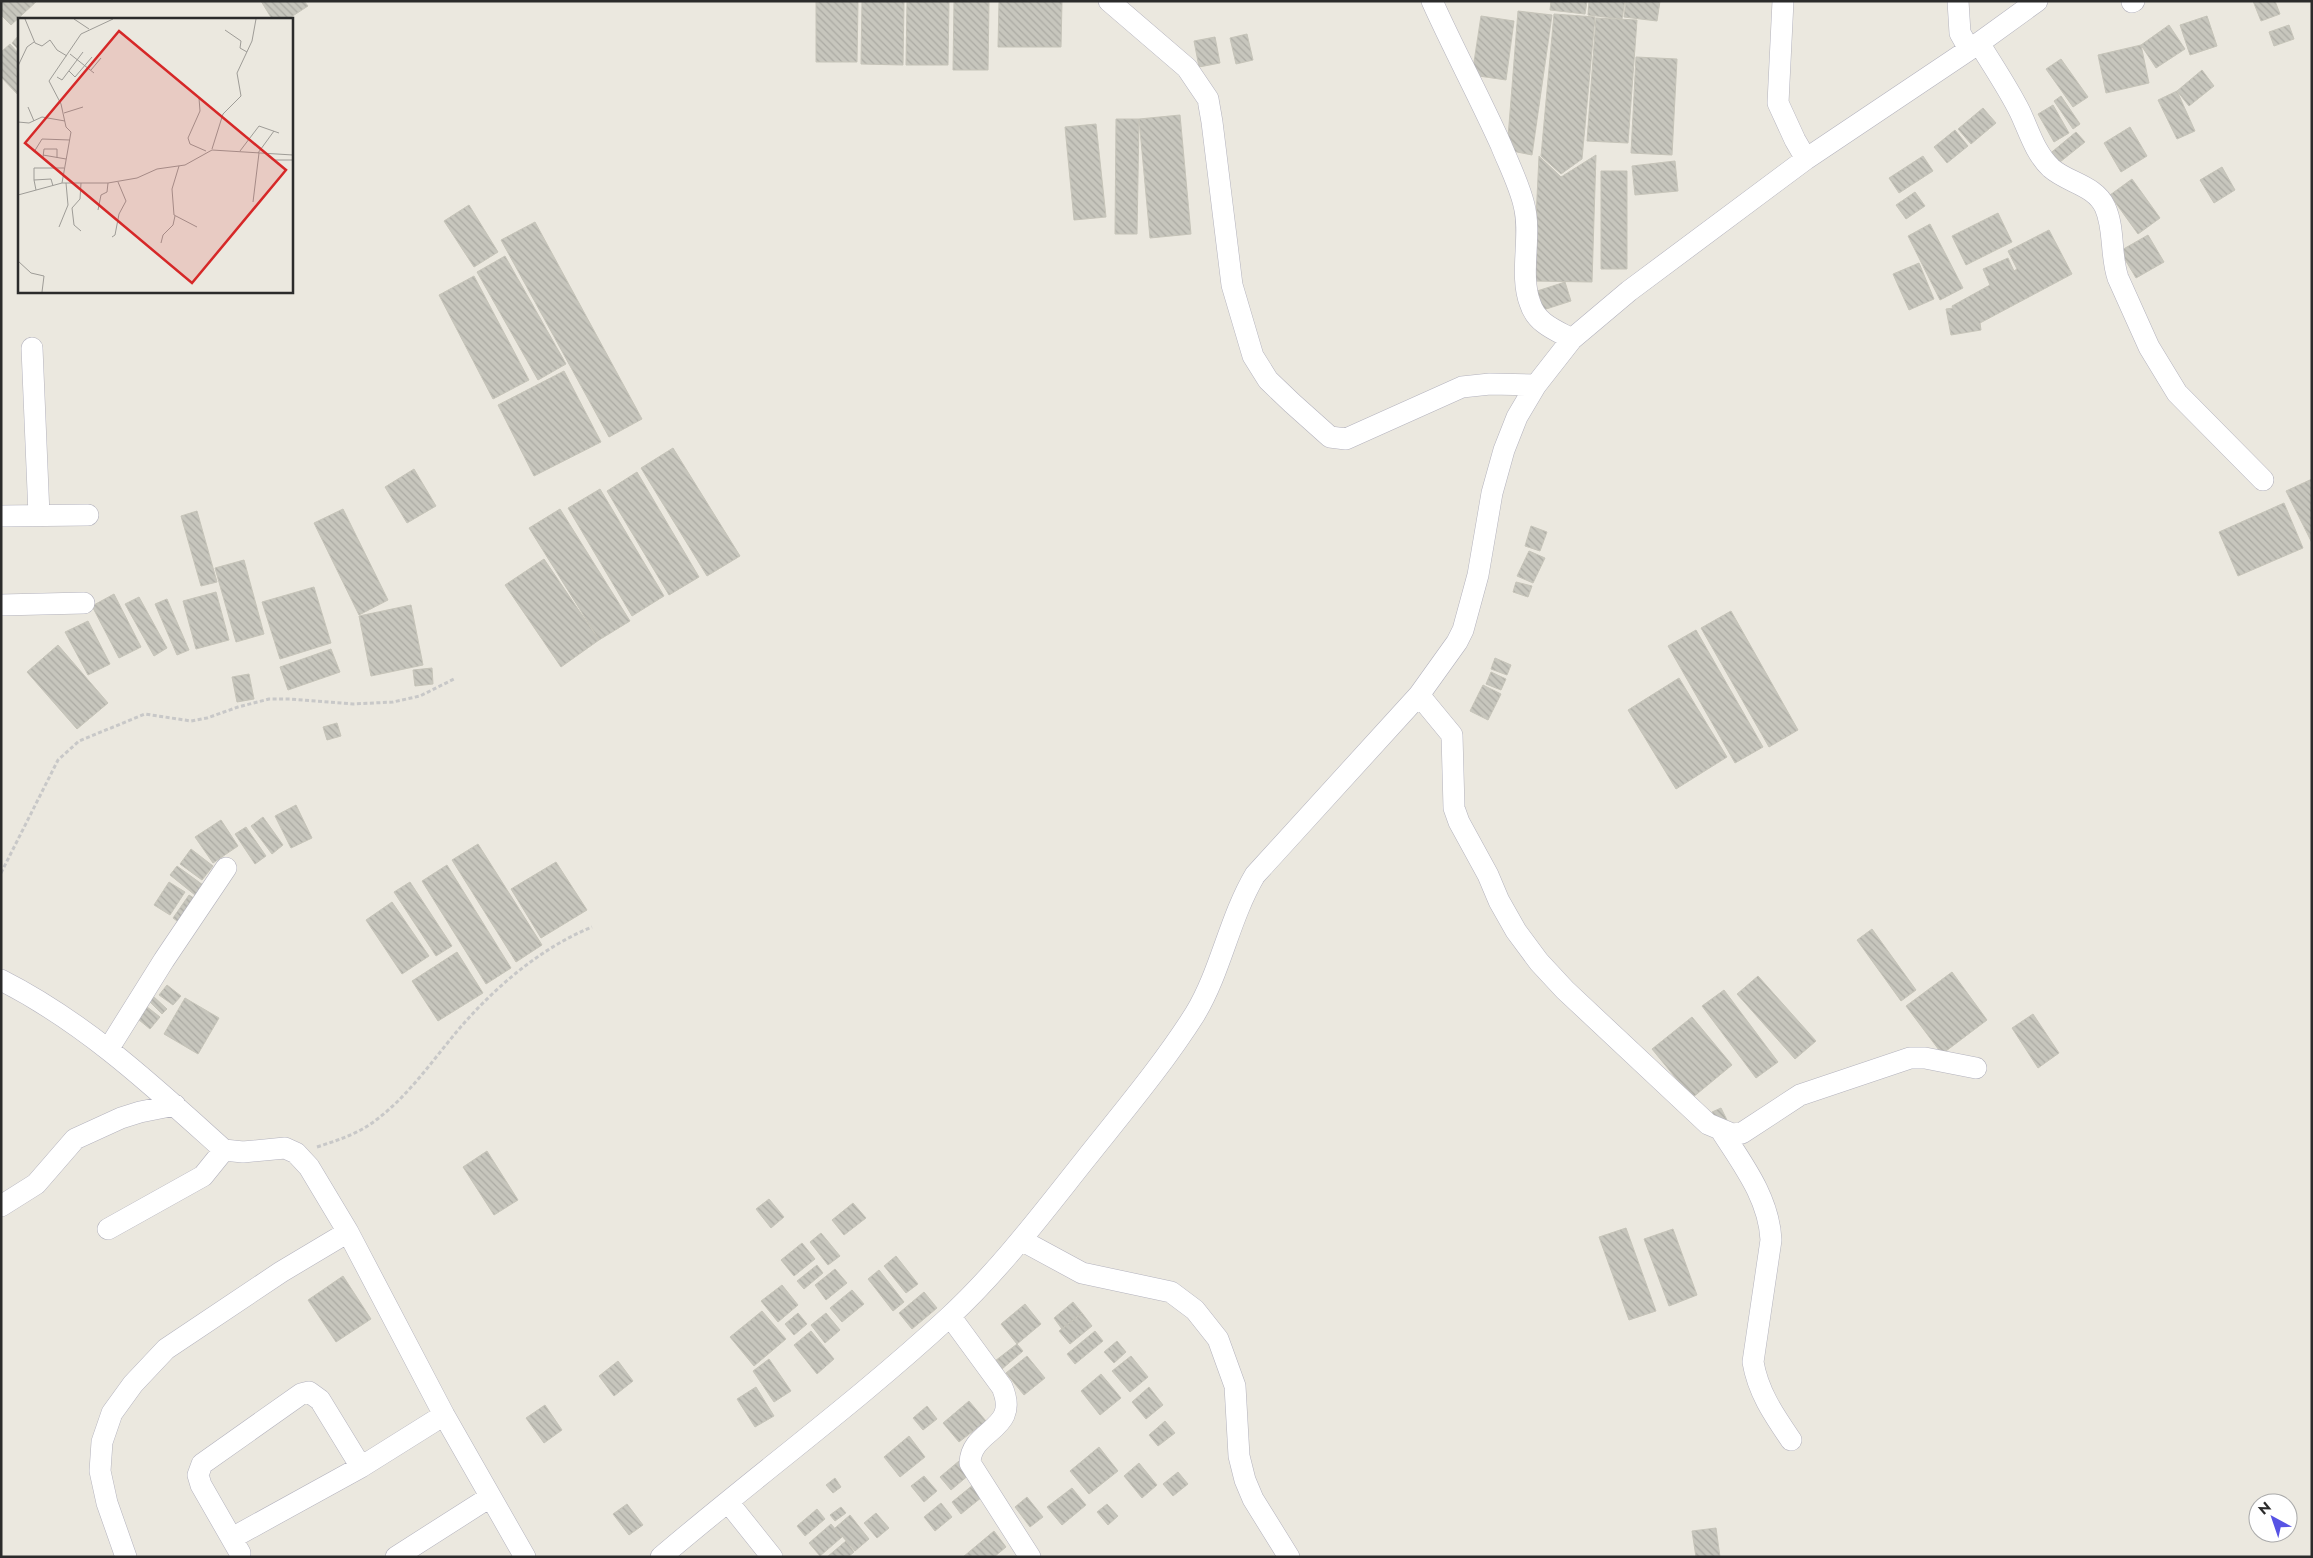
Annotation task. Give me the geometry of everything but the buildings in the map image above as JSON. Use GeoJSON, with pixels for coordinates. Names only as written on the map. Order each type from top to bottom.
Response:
{"type":"FeatureCollection","features":[{"type":"Feature","properties":{"kind":"street"},"geometry":{"type":"LineString","coordinates":[[1109,1],[1187,68],[1208,99],[1232,284],[1259,368],[1268,380],[1292,403],[1330,436],[1346,439],[1462,387],[1490,384],[1536,385]]}},
{"type":"Feature","properties":{"kind":"street"},"geometry":{"type":"LineString","coordinates":[[1432,1],[1520,189],[1527,222],[1527,288],[1529,303],[1534,314],[1545,325],[1572,339]]}},
{"type":"Feature","properties":{"kind":"street"},"geometry":{"type":"LineString","coordinates":[[1784,1],[1778,103],[1806,159]]}},
{"type":"Feature","properties":{"kind":"street"},"geometry":{"type":"LineString","coordinates":[[1958,1],[1960,33],[1974,46],[2011,96],[2040,156],[2062,176],[2093,191],[2104,204],[2112,231],[2114,268],[2162,371],[2193,411],[2262,480]]}},
{"type":"Feature","properties":{"kind":"street"},"geometry":{"type":"LineString","coordinates":[[661,1557],[834,1418],[950,1316],[986,1281],[1021,1240],[1148,1080],[1196,1012],[1205,995],[1236,909],[1255,875],[1419,695],[1449,656],[1463,630],[1478,575],[1497,471],[1517,417],[1536,385],[1572,339],[1629,291],[1806,159],[1974,46],[2037,1]]}},
{"type":"Feature","properties":{"kind":"street"},"geometry":{"type":"LineString","coordinates":[[32,348],[39,516]]}},
{"type":"Feature","properties":{"kind":"street"},"geometry":{"type":"LineString","coordinates":[[1,516],[88,515]]}},
{"type":"Feature","properties":{"kind":"street"},"geometry":{"type":"LineString","coordinates":[[1,605],[84,603]]}},
{"type":"Feature","properties":{"kind":"street"},"geometry":{"type":"LineString","coordinates":[[1419,695],[1452,735],[1454,808],[1459,822],[1488,874],[1498,901],[1516,931],[1539,962],[1571,996],[1708,1124],[1722,1132],[1742,1133],[1800,1095],[1894,1062],[1925,1058],[1976,1068]]}},
{"type":"Feature","properties":{"kind":"street"},"geometry":{"type":"LineString","coordinates":[[109,1048],[164,960],[226,868]]}},
{"type":"Feature","properties":{"kind":"street"},"geometry":{"type":"LineString","coordinates":[[1,980],[60,1013],[109,1048],[224,1150],[243,1152],[285,1148],[296,1153],[309,1167],[348,1232],[444,1415],[525,1557]]}},
{"type":"Feature","properties":{"kind":"street"},"geometry":{"type":"LineString","coordinates":[[1,1206],[36,1184],[75,1140],[127,1116],[175,1106]]}},
{"type":"Feature","properties":{"kind":"street"},"geometry":{"type":"LineString","coordinates":[[1722,1132],[1751,1176],[1770,1220],[1772,1240],[1753,1362],[1756,1376],[1768,1406],[1791,1440]]}},
{"type":"Feature","properties":{"kind":"street"},"geometry":{"type":"LineString","coordinates":[[108,1229],[203,1176],[224,1150]]}},
{"type":"Feature","properties":{"kind":"street"},"geometry":{"type":"LineString","coordinates":[[126,1557],[107,1503],[100,1471],[102,1442],[112,1413],[133,1384],[166,1349],[281,1272],[348,1232]]}},
{"type":"Feature","properties":{"kind":"street"},"geometry":{"type":"LineString","coordinates":[[1021,1240],[1082,1273],[1171,1292],[1195,1310],[1218,1339],[1235,1386],[1239,1456],[1245,1480],[1253,1500],[1289,1557]]}},
{"type":"Feature","properties":{"kind":"street"},"geometry":{"type":"LineString","coordinates":[[950,1316],[1002,1387],[1008,1399],[1007,1410],[1001,1422],[977,1444],[970,1456],[970,1463],[1030,1557]]}},
{"type":"Feature","properties":{"kind":"street"},"geometry":{"type":"LineString","coordinates":[[362,1467],[320,1400],[309,1392],[300,1394],[202,1464],[198,1475],[201,1485],[236,1545],[362,1467],[444,1415]]}},
{"type":"Feature","properties":{"kind":"street"},"geometry":{"type":"LineString","coordinates":[[396,1557],[490,1496]]}},
{"type":"Feature","properties":{"kind":"street"},"geometry":{"type":"LineString","coordinates":[[728,1502],[772,1557]]}},
{"type":"Feature","properties":{"kind":"path"},"geometry":{"type":"LineString","coordinates":[[1,873],[58,760],[79,741],[145,714],[191,721],[269,699],[353,704],[393,702],[420,696],[454,679]]}},
{"type":"Feature","properties":{"kind":"path"},"geometry":{"type":"LineString","coordinates":[[296,1153],[343,1139],[375,1121],[402,1097],[466,1021],[496,991],[549,950],[572,935],[592,928]]}}]}
